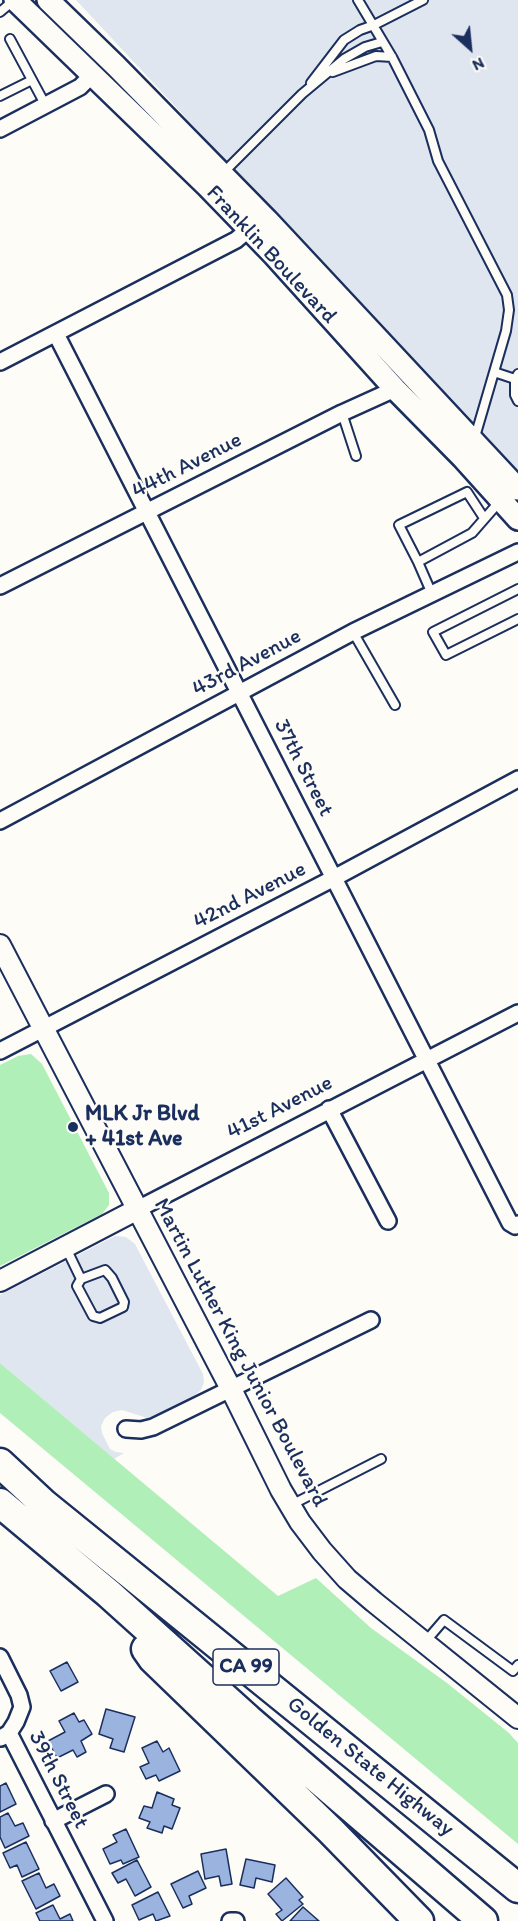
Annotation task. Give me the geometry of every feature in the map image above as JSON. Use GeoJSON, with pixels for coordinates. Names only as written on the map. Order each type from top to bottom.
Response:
{"type":"FeatureCollection","features":[{"type":"Feature","properties":{"kind":"highway","name":"Golden State Highway"},"geometry":{"type":"LineString","coordinates":[[0,1463],[54,1511],[518,1888]]}},
{"type":"Feature","properties":{"kind":"highway","name":"Golden State Highway"},"geometry":{"type":"LineString","coordinates":[[0,1503],[108,1593],[248,1719],[483,1921]]}},
{"type":"Feature","properties":{"kind":"highway"},"geometry":{"type":"LineString","coordinates":[[108,1593],[153,1659],[331,1831],[419,1921]]}},
{"type":"Feature","properties":{"kind":"highway"},"geometry":{"type":"LineString","coordinates":[[495,1868],[518,1883]]}},
{"type":"Feature","properties":{"kind":"main road","name":"Franklin Boulevard"},"geometry":{"type":"LineString","coordinates":[[14,0],[249,229],[395,389],[510,495]]}},
{"type":"Feature","properties":{"kind":"main road","name":"Franklin Boulevard"},"geometry":{"type":"LineString","coordinates":[[48,0],[267,220],[474,441],[510,495],[518,519]]}},
{"type":"Feature","properties":{"kind":"main road"},"geometry":{"type":"LineString","coordinates":[[125,106],[150,116],[201,164],[222,174],[236,202],[293,260],[307,291]]}},
{"type":"Feature","properties":{"kind":"street"},"geometry":{"type":"LineString","coordinates":[[0,129],[80,87],[92,75]]}},
{"type":"Feature","properties":{"kind":"street"},"geometry":{"type":"LineString","coordinates":[[0,362],[236,240],[249,229]]}},
{"type":"Feature","properties":{"kind":"street","name":"37th Street"},"geometry":{"type":"LineString","coordinates":[[56,334],[145,512],[514,1223]]}},
{"type":"Feature","properties":{"kind":"street","name":"44th Avenue"},"geometry":{"type":"LineString","coordinates":[[0,586],[342,413],[395,389]]}},
{"type":"Feature","properties":{"kind":"street","name":"43rd Avenue"},"geometry":{"type":"LineString","coordinates":[[0,821],[353,632],[518,552]]}},
{"type":"Feature","properties":{"kind":"street","name":"42nd Avenue"},"geometry":{"type":"LineString","coordinates":[[0,1051],[334,878],[518,779]]}},
{"type":"Feature","properties":{"kind":"street","name":"Martin Luther King Junior Boulevard"},"geometry":{"type":"LineString","coordinates":[[0,945],[290,1505],[322,1551],[347,1579],[518,1718]]}},
{"type":"Feature","properties":{"kind":"street","name":"41st Avenue"},"geometry":{"type":"LineString","coordinates":[[0,1281],[518,1013]]}},
{"type":"Feature","properties":{"kind":"street"},"geometry":{"type":"LineString","coordinates":[[330,1109],[388,1221]]}},
{"type":"Feature","properties":{"kind":"street"},"geometry":{"type":"LineString","coordinates":[[126,1429],[141,1430],[153,1427],[371,1320]]}},
{"type":"Feature","properties":{"kind":"street","name":"39th Street"},"geometry":{"type":"LineString","coordinates":[[0,1657],[21,1702],[21,1713],[4,1736],[53,1821],[105,1921]]}},
{"type":"Feature","properties":{"kind":"street"},"geometry":{"type":"LineString","coordinates":[[53,1821],[106,1794]]}},
{"type":"Feature","properties":{"kind":"street"},"geometry":{"type":"LineString","coordinates":[[230,1921],[236,1921]]}},
{"type":"Feature","properties":{"kind":"lane"},"geometry":{"type":"LineString","coordinates":[[0,12],[14,0]]}},
{"type":"Feature","properties":{"kind":"lane"},"geometry":{"type":"LineString","coordinates":[[358,0],[392,57],[429,130],[438,161],[507,295],[509,310],[506,331],[474,441]]}},
{"type":"Feature","properties":{"kind":"lane"},"geometry":{"type":"LineString","coordinates":[[302,94],[344,40],[423,0]]}},
{"type":"Feature","properties":{"kind":"lane"},"geometry":{"type":"LineString","coordinates":[[10,39],[46,106]]}},
{"type":"Feature","properties":{"kind":"lane"},"geometry":{"type":"LineString","coordinates":[[222,174],[302,94],[344,59],[365,47],[382,42]]}},
{"type":"Feature","properties":{"kind":"lane"},"geometry":{"type":"LineString","coordinates":[[326,75],[376,56],[392,57]]}},
{"type":"Feature","properties":{"kind":"lane"},"geometry":{"type":"LineString","coordinates":[[0,96],[32,80]]}},
{"type":"Feature","properties":{"kind":"lane"},"geometry":{"type":"LineString","coordinates":[[494,372],[516,376],[514,395],[518,401]]}},
{"type":"Feature","properties":{"kind":"lane"},"geometry":{"type":"LineString","coordinates":[[342,413],[356,456]]}},
{"type":"Feature","properties":{"kind":"lane"},"geometry":{"type":"LineString","coordinates":[[432,594],[399,525],[467,492],[484,518]]}},
{"type":"Feature","properties":{"kind":"lane"},"geometry":{"type":"LineString","coordinates":[[418,562],[472,533],[484,518],[510,495]]}},
{"type":"Feature","properties":{"kind":"lane"},"geometry":{"type":"LineString","coordinates":[[518,589],[433,632],[446,655],[518,619]]}},
{"type":"Feature","properties":{"kind":"lane"},"geometry":{"type":"LineString","coordinates":[[353,632],[395,705]]}},
{"type":"Feature","properties":{"kind":"lane"},"geometry":{"type":"LineString","coordinates":[[65,1247],[81,1280]]}},
{"type":"Feature","properties":{"kind":"lane"},"geometry":{"type":"LineString","coordinates":[[105,1270],[112,1278],[124,1302],[123,1308],[100,1318],[93,1316],[77,1286],[81,1280],[105,1270]]}},
{"type":"Feature","properties":{"kind":"lane"},"geometry":{"type":"LineString","coordinates":[[290,1505],[381,1459]]}},
{"type":"Feature","properties":{"kind":"lane"},"geometry":{"type":"LineString","coordinates":[[425,1642],[444,1620],[513,1671],[518,1665]]}},
{"type":"Feature","properties":{"kind":"shaded area"},"geometry":{"type":"Polygon","coordinates":[[[76,0],[518,0],[518,474],[76,0]]]}},
{"type":"Feature","properties":{"kind":"shaded area"},"geometry":{"type":"Polygon","coordinates":[[[115,1236],[126,1237],[135,1244],[203,1374],[204,1382],[201,1390],[194,1396],[154,1416],[147,1418],[122,1410],[113,1412],[105,1418],[101,1426],[102,1433],[110,1449],[124,1453],[114,1459],[0,1363],[0,1295],[115,1236]]]}},
{"type":"Feature","properties":{"kind":"green space"},"geometry":{"type":"Polygon","coordinates":[[[31,1054],[42,1064],[109,1193],[109,1205],[102,1214],[0,1266],[0,1065],[18,1056],[31,1054]]]}},
{"type":"Feature","properties":{"kind":"green space"},"geometry":{"type":"Polygon","coordinates":[[[0,1363],[278,1596],[316,1578],[371,1628],[447,1683],[509,1733],[518,1743],[518,1844],[0,1413],[0,1363]]]}},
{"type":"Feature","properties":{"kind":"building"},"geometry":{"type":"Polygon","coordinates":[[[67,1662],[78,1682],[61,1691],[50,1671],[67,1662]]]}},
{"type":"Feature","properties":{"kind":"building"},"geometry":{"type":"Polygon","coordinates":[[[106,1709],[135,1717],[124,1752],[110,1748],[113,1739],[99,1734],[106,1709]]]}},
{"type":"Feature","properties":{"kind":"building"},"geometry":{"type":"Polygon","coordinates":[[[74,1713],[79,1722],[84,1720],[92,1734],[81,1741],[86,1752],[77,1757],[73,1750],[57,1758],[48,1741],[65,1732],[59,1721],[74,1713]]]}},
{"type":"Feature","properties":{"kind":"building"},"geometry":{"type":"Polygon","coordinates":[[[157,1741],[163,1752],[169,1748],[180,1771],[159,1781],[156,1775],[146,1779],[140,1767],[149,1763],[142,1748],[157,1741]]]}},
{"type":"Feature","properties":{"kind":"building"},"geometry":{"type":"Polygon","coordinates":[[[6,1783],[16,1804],[0,1812],[0,1786],[6,1783]]]}},
{"type":"Feature","properties":{"kind":"building"},"geometry":{"type":"Polygon","coordinates":[[[157,1792],[174,1799],[172,1805],[180,1808],[172,1829],[164,1826],[162,1833],[147,1828],[150,1822],[139,1818],[144,1806],[152,1808],[157,1792]]]}},
{"type":"Feature","properties":{"kind":"building"},"geometry":{"type":"Polygon","coordinates":[[[8,1813],[15,1826],[23,1823],[29,1836],[5,1848],[0,1837],[0,1817],[8,1813]]]}},
{"type":"Feature","properties":{"kind":"building"},"geometry":{"type":"Polygon","coordinates":[[[126,1829],[139,1857],[123,1864],[121,1860],[110,1864],[103,1849],[117,1842],[113,1835],[126,1829]]]}},
{"type":"Feature","properties":{"kind":"building"},"geometry":{"type":"Polygon","coordinates":[[[26,1842],[39,1869],[22,1877],[17,1865],[10,1868],[3,1853],[26,1842]]]}},
{"type":"Feature","properties":{"kind":"building"},"geometry":{"type":"Polygon","coordinates":[[[226,1849],[232,1884],[221,1886],[219,1876],[205,1879],[201,1854],[226,1849]]]}},
{"type":"Feature","properties":{"kind":"building"},"geometry":{"type":"Polygon","coordinates":[[[246,1859],[275,1865],[272,1882],[256,1878],[254,1888],[240,1885],[246,1859]]]}},
{"type":"Feature","properties":{"kind":"building"},"geometry":{"type":"Polygon","coordinates":[[[137,1860],[151,1887],[135,1896],[126,1879],[118,1883],[112,1873],[137,1860]]]}},
{"type":"Feature","properties":{"kind":"building"},"geometry":{"type":"Polygon","coordinates":[[[198,1871],[206,1888],[189,1896],[192,1904],[183,1908],[171,1884],[198,1871]]]}},
{"type":"Feature","properties":{"kind":"building"},"geometry":{"type":"Polygon","coordinates":[[[39,1873],[46,1888],[54,1884],[60,1896],[36,1909],[22,1881],[39,1873]]]}},
{"type":"Feature","properties":{"kind":"building"},"geometry":{"type":"Polygon","coordinates":[[[286,1878],[303,1897],[299,1900],[303,1904],[282,1921],[276,1914],[282,1910],[268,1894],[286,1878]]]}},
{"type":"Feature","properties":{"kind":"building"},"geometry":{"type":"Polygon","coordinates":[[[158,1892],[170,1916],[156,1921],[153,1914],[139,1920],[132,1905],[158,1892]]]}},
{"type":"Feature","properties":{"kind":"building"},"geometry":{"type":"Polygon","coordinates":[[[53,1905],[60,1919],[70,1914],[73,1921],[40,1921],[36,1913],[53,1905]]]}},
{"type":"Feature","properties":{"kind":"building"},"geometry":{"type":"Polygon","coordinates":[[[303,1907],[319,1921],[290,1921],[303,1907]]]}},
{"type":"Feature","properties":{"kind":"place","name":"MLK Jr Blvd + 41st Ave"},"geometry":{"type":"Point","coordinates":[73,1127]}}]}
